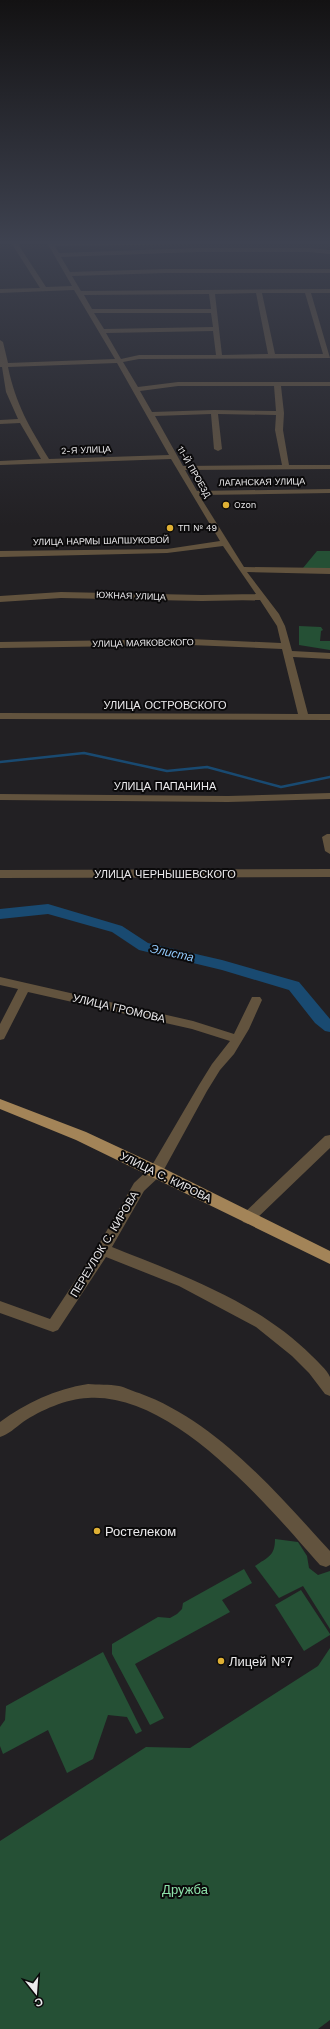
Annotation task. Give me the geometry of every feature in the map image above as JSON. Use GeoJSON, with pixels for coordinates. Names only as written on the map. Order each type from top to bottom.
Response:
{"type":"FeatureCollection","features":[{"type":"Feature","properties":{"kind":"main road","name":"УЛИЦА С. КИРОВА"},"geometry":{"type":"LineString","coordinates":[[0,1104],[81,1136],[156,1171],[330,1258]]}},
{"type":"Feature","properties":{"kind":"street","name":"11-Й ПРОЕЗД"},"geometry":{"type":"LineString","coordinates":[[104,336],[120,361],[194,493],[241,569],[262,596],[281,626],[304,718]]}},
{"type":"Feature","properties":{"kind":"street"},"geometry":{"type":"LineString","coordinates":[[218,336],[219,355]]}},
{"type":"Feature","properties":{"kind":"street"},"geometry":{"type":"LineString","coordinates":[[268,336],[272,356]]}},
{"type":"Feature","properties":{"kind":"street"},"geometry":{"type":"LineString","coordinates":[[3,365],[120,361],[139,357],[219,355],[328,356],[321,336]]}},
{"type":"Feature","properties":{"kind":"street"},"geometry":{"type":"LineString","coordinates":[[1,345],[3,365],[10,392],[23,421],[46,461]]}},
{"type":"Feature","properties":{"kind":"street"},"geometry":{"type":"LineString","coordinates":[[278,383],[280,413],[279,430],[286,467]]}},
{"type":"Feature","properties":{"kind":"street"},"geometry":{"type":"LineString","coordinates":[[135,390],[178,384],[330,384]]}},
{"type":"Feature","properties":{"kind":"street"},"geometry":{"type":"LineString","coordinates":[[0,392],[10,392]]}},
{"type":"Feature","properties":{"kind":"street"},"geometry":{"type":"LineString","coordinates":[[150,414],[214,412],[280,413]]}},
{"type":"Feature","properties":{"kind":"street"},"geometry":{"type":"LineString","coordinates":[[214,412],[218,449]]}},
{"type":"Feature","properties":{"kind":"street"},"geometry":{"type":"LineString","coordinates":[[0,422],[23,421]]}},
{"type":"Feature","properties":{"kind":"street","name":"2-Я УЛИЦА"},"geometry":{"type":"LineString","coordinates":[[0,463],[173,457]]}},
{"type":"Feature","properties":{"kind":"street"},"geometry":{"type":"LineString","coordinates":[[180,468],[330,467]]}},
{"type":"Feature","properties":{"kind":"street","name":"ЛАГАНСКАЯ УЛИЦА"},"geometry":{"type":"LineString","coordinates":[[194,493],[330,491]]}},
{"type":"Feature","properties":{"kind":"street","name":"УЛИЦА НАРМЫ ШАПШУКОВОЙ"},"geometry":{"type":"LineString","coordinates":[[0,554],[167,550],[226,543]]}},
{"type":"Feature","properties":{"kind":"street"},"geometry":{"type":"LineString","coordinates":[[241,569],[330,570]]}},
{"type":"Feature","properties":{"kind":"street","name":"ЮЖНАЯ УЛИЦА"},"geometry":{"type":"LineString","coordinates":[[0,599],[61,595],[202,598],[262,596]]}},
{"type":"Feature","properties":{"kind":"street","name":"УЛИЦА МАЯКОВСКОГО"},"geometry":{"type":"LineString","coordinates":[[0,645],[191,642],[288,650],[330,656]]}},
{"type":"Feature","properties":{"kind":"street","name":"УЛИЦА ОСТРОВСКОГО"},"geometry":{"type":"LineString","coordinates":[[0,716],[330,717]]}},
{"type":"Feature","properties":{"kind":"street","name":"УЛИЦА ПАПАНИНА"},"geometry":{"type":"LineString","coordinates":[[0,797],[228,799],[330,796]]}},
{"type":"Feature","properties":{"kind":"street"},"geometry":{"type":"LineString","coordinates":[[327,837],[330,851]]}},
{"type":"Feature","properties":{"kind":"street","name":"УЛИЦА ЧЕРНЫШЕВСКОГО"},"geometry":{"type":"LineString","coordinates":[[0,874],[330,874]]}},
{"type":"Feature","properties":{"kind":"street","name":"УЛИЦА ГРОМОВА"},"geometry":{"type":"LineString","coordinates":[[0,981],[194,1025],[237,1039]]}},
{"type":"Feature","properties":{"kind":"street"},"geometry":{"type":"LineString","coordinates":[[0,1036],[25,986]]}},
{"type":"Feature","properties":{"kind":"street","name":"ПЕРЕУЛОК С. КИРОВА"},"geometry":{"type":"LineString","coordinates":[[0,1307],[53,1326],[103,1250],[139,1187],[156,1171],[203,1088],[237,1039],[256,1000]]}},
{"type":"Feature","properties":{"kind":"street"},"geometry":{"type":"LineString","coordinates":[[248,1218],[330,1140]]}},
{"type":"Feature","properties":{"kind":"street"},"geometry":{"type":"LineString","coordinates":[[103,1250],[184,1282],[261,1323],[297,1351],[314,1368],[330,1389]]}},
{"type":"Feature","properties":{"kind":"street"},"geometry":{"type":"LineString","coordinates":[[1,1430],[19,1416],[58,1398],[89,1390],[117,1392],[140,1399],[186,1425],[236,1466],[274,1502],[326,1559]]}},
{"type":"Feature","properties":{"kind":"green space"},"geometry":{"type":"Polygon","coordinates":[[[317,551],[330,551],[330,568],[303,568],[317,551]]]}},
{"type":"Feature","properties":{"kind":"green space"},"geometry":{"type":"Polygon","coordinates":[[[299,626],[321,627],[323,630],[321,631],[320,641],[330,641],[330,650],[299,645],[299,626]]]}},
{"type":"Feature","properties":{"kind":"green space"},"geometry":{"type":"Polygon","coordinates":[[[275,1539],[298,1542],[307,1556],[309,1568],[318,1575],[330,1571],[330,1629],[303,1586],[279,1598],[255,1566],[270,1556],[274,1549],[275,1539]]]}},
{"type":"Feature","properties":{"kind":"green space"},"geometry":{"type":"Polygon","coordinates":[[[244,1569],[252,1583],[222,1600],[230,1612],[135,1664],[164,1718],[150,1725],[112,1654],[112,1644],[158,1617],[170,1618],[182,1609],[183,1603],[244,1569]]]}},
{"type":"Feature","properties":{"kind":"green space"},"geometry":{"type":"Polygon","coordinates":[[[301,1590],[330,1634],[304,1651],[275,1605],[301,1590]]]}},
{"type":"Feature","properties":{"kind":"green space","name":"Дружба"},"geometry":{"type":"Polygon","coordinates":[[[330,1648],[330,2020],[318,2029],[0,2029],[0,1841],[146,1747],[190,1748],[318,1666],[330,1648]]]}},
{"type":"Feature","properties":{"kind":"green space"},"geometry":{"type":"Polygon","coordinates":[[[103,1652],[142,1731],[136,1734],[127,1717],[108,1715],[93,1759],[67,1773],[48,1730],[3,1754],[0,1746],[0,1727],[5,1720],[6,1706],[103,1652]]]}},
{"type":"Feature","properties":{"kind":"waterway"},"geometry":{"type":"LineString","coordinates":[[0,762],[84,753],[167,771],[207,767],[281,787],[330,777]]}},
{"type":"Feature","properties":{"kind":"waterway","name":"Элиста"},"geometry":{"type":"LineString","coordinates":[[0,914],[48,909],[117,929],[144,947],[222,965],[294,986],[320,1019],[330,1027]]}},
{"type":"Feature","properties":{"kind":"place","name":"Ozon"},"geometry":{"type":"Point","coordinates":[226,505]}},
{"type":"Feature","properties":{"kind":"place","name":"ТП № 49"},"geometry":{"type":"Point","coordinates":[170,528]}},
{"type":"Feature","properties":{"kind":"place","name":"Ростелеком"},"geometry":{"type":"Point","coordinates":[97,1531]}},
{"type":"Feature","properties":{"kind":"place","name":"Лицей №7"},"geometry":{"type":"Point","coordinates":[221,1661]}}]}
